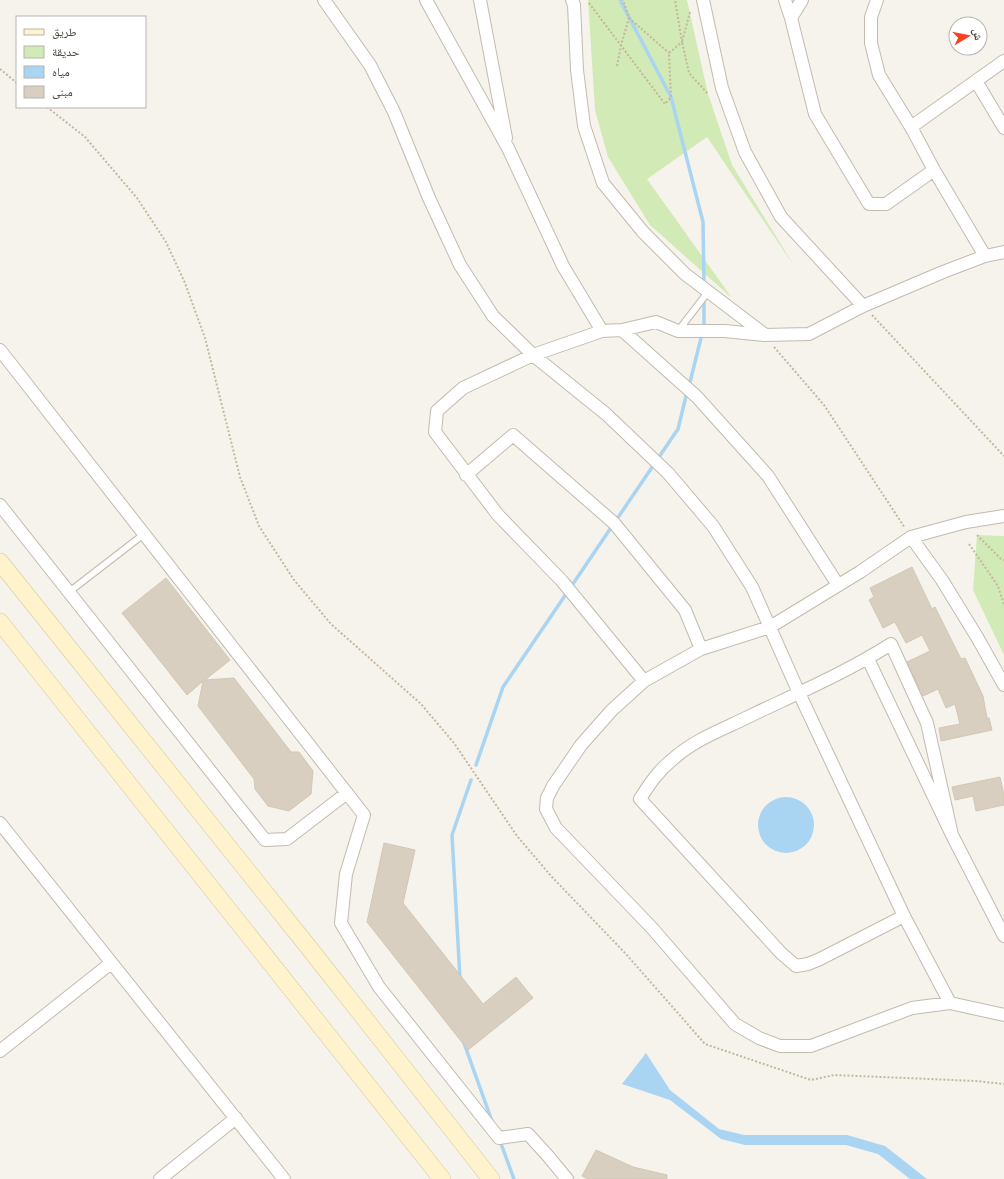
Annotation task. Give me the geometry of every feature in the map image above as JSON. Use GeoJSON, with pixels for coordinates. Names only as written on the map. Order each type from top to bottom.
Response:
{"type":"FeatureCollection","features":[{"type":"Feature","properties":{"kind":"main road"},"geometry":{"type":"LineString","coordinates":[[0,562],[306,944],[491,1179]]}},
{"type":"Feature","properties":{"kind":"main road"},"geometry":{"type":"LineString","coordinates":[[0,622],[442,1179]]}},
{"type":"Feature","properties":{"kind":"street"},"geometry":{"type":"LineString","coordinates":[[324,0],[370,65],[394,112],[429,198],[460,265],[494,316],[533,355],[606,414],[668,473],[713,526],[752,588],[904,916],[950,1003]]}},
{"type":"Feature","properties":{"kind":"street"},"geometry":{"type":"LineString","coordinates":[[426,0],[508,148],[563,266],[602,331]]}},
{"type":"Feature","properties":{"kind":"street"},"geometry":{"type":"LineString","coordinates":[[480,0],[508,148]]}},
{"type":"Feature","properties":{"kind":"street"},"geometry":{"type":"LineString","coordinates":[[572,0],[574,5],[577,70],[584,126],[603,184],[643,232],[685,274],[764,335]]}},
{"type":"Feature","properties":{"kind":"street"},"geometry":{"type":"LineString","coordinates":[[703,0],[722,88],[745,152],[782,217],[862,306]]}},
{"type":"Feature","properties":{"kind":"street"},"geometry":{"type":"LineString","coordinates":[[785,0],[791,18],[815,114],[869,204],[886,204],[934,170]]}},
{"type":"Feature","properties":{"kind":"street"},"geometry":{"type":"LineString","coordinates":[[791,18],[802,0]]}},
{"type":"Feature","properties":{"kind":"street"},"geometry":{"type":"LineString","coordinates":[[877,0],[871,17],[871,43],[879,75],[985,256]]}},
{"type":"Feature","properties":{"kind":"street"},"geometry":{"type":"LineString","coordinates":[[911,128],[1004,61]]}},
{"type":"Feature","properties":{"kind":"street"},"geometry":{"type":"LineString","coordinates":[[976,81],[1004,128]]}},
{"type":"Feature","properties":{"kind":"street"},"geometry":{"type":"LineString","coordinates":[[644,681],[562,581],[498,515],[466,474],[435,432],[437,411],[463,388],[533,355],[602,331],[622,330],[656,322],[678,331],[725,331],[764,335],[809,334],[862,306],[985,256],[1004,252]]}},
{"type":"Feature","properties":{"kind":"street"},"geometry":{"type":"LineString","coordinates":[[622,330],[697,397],[768,476],[838,586]]}},
{"type":"Feature","properties":{"kind":"street"},"geometry":{"type":"LineString","coordinates":[[1,355],[144,534],[364,815],[346,874],[341,924],[379,987],[499,1138],[528,1134],[567,1179]]}},
{"type":"Feature","properties":{"kind":"street"},"geometry":{"type":"LineString","coordinates":[[466,474],[512,436],[614,523],[685,610],[701,649]]}},
{"type":"Feature","properties":{"kind":"street"},"geometry":{"type":"LineString","coordinates":[[0,505],[265,840],[287,839],[347,793]]}},
{"type":"Feature","properties":{"kind":"street"},"geometry":{"type":"LineString","coordinates":[[1004,516],[966,522],[911,538],[838,586],[770,627],[701,649],[644,681],[612,710],[581,745],[546,798],[546,809],[556,828],[652,928],[736,1024],[759,1038],[780,1046],[811,1046],[912,1008],[950,1003],[1004,1015]]}},
{"type":"Feature","properties":{"kind":"street"},"geometry":{"type":"LineString","coordinates":[[911,538],[942,580],[1004,685]]}},
{"type":"Feature","properties":{"kind":"street"},"geometry":{"type":"LineString","coordinates":[[904,916],[820,959],[808,964],[796,966],[781,953],[640,799],[652,779],[673,758],[700,740],[800,693],[868,658],[891,644],[927,723],[952,835]]}},
{"type":"Feature","properties":{"kind":"street"},"geometry":{"type":"LineString","coordinates":[[868,658],[952,835],[1004,936]]}},
{"type":"Feature","properties":{"kind":"street"},"geometry":{"type":"LineString","coordinates":[[1,828],[284,1179]]}},
{"type":"Feature","properties":{"kind":"street"},"geometry":{"type":"LineString","coordinates":[[0,1051],[111,963]]}},
{"type":"Feature","properties":{"kind":"street"},"geometry":{"type":"LineString","coordinates":[[160,1179],[236,1118]]}},
{"type":"Feature","properties":{"kind":"lane"},"geometry":{"type":"LineString","coordinates":[[678,331],[708,292]]}},
{"type":"Feature","properties":{"kind":"lane"},"geometry":{"type":"LineString","coordinates":[[69,592],[144,534]]}},
{"type":"Feature","properties":{"kind":"path"},"geometry":{"type":"LineString","coordinates":[[589,3],[665,104],[671,97],[669,54],[629,18],[623,0]]}},
{"type":"Feature","properties":{"kind":"path"},"geometry":{"type":"LineString","coordinates":[[675,0],[689,73],[708,94]]}},
{"type":"Feature","properties":{"kind":"path"},"geometry":{"type":"LineString","coordinates":[[669,54],[682,42],[690,12]]}},
{"type":"Feature","properties":{"kind":"path"},"geometry":{"type":"LineString","coordinates":[[617,66],[621,45],[629,18]]}},
{"type":"Feature","properties":{"kind":"path"},"geometry":{"type":"LineString","coordinates":[[0,69],[16,82]]}},
{"type":"Feature","properties":{"kind":"path"},"geometry":{"type":"LineString","coordinates":[[48,108],[85,137],[137,198],[166,242],[185,283],[206,338],[240,477],[259,526],[294,580],[332,624],[422,704],[454,743],[517,836],[552,877],[626,954],[705,1044],[811,1080],[834,1075],[976,1081],[1004,1084]]}},
{"type":"Feature","properties":{"kind":"path"},"geometry":{"type":"LineString","coordinates":[[862,306],[1004,456]]}},
{"type":"Feature","properties":{"kind":"path"},"geometry":{"type":"LineString","coordinates":[[764,335],[824,405],[911,538]]}},
{"type":"Feature","properties":{"kind":"path"},"geometry":{"type":"LineString","coordinates":[[977,535],[1001,559],[1004,560]]}},
{"type":"Feature","properties":{"kind":"path"},"geometry":{"type":"LineString","coordinates":[[969,544],[998,586],[1004,605]]}},
{"type":"Feature","properties":{"kind":"green space"},"geometry":{"type":"Polygon","coordinates":[[[588,0],[687,0],[708,94],[732,165],[796,269],[707,137],[647,179],[732,298],[650,225],[608,157],[595,110],[588,0]]]}},
{"type":"Feature","properties":{"kind":"green space"},"geometry":{"type":"Polygon","coordinates":[[[977,535],[1004,536],[1004,655],[973,590],[977,535]]]}},
{"type":"Feature","properties":{"kind":"water"},"geometry":{"type":"Polygon","coordinates":[[[786,797],[797,799],[806,805],[812,814],[814,825],[812,836],[806,845],[797,851],[786,853],[775,851],[766,845],[760,836],[758,825],[760,814],[766,805],[775,799],[786,797]]]}},
{"type":"Feature","properties":{"kind":"water"},"geometry":{"type":"Polygon","coordinates":[[[646,1053],[670,1090],[719,1129],[744,1135],[847,1135],[885,1146],[927,1179],[910,1179],[878,1154],[846,1145],[745,1145],[721,1139],[670,1100],[622,1084],[646,1053]]]}},
{"type":"Feature","properties":{"kind":"building"},"geometry":{"type":"Polygon","coordinates":[[[912,567],[932,609],[935,607],[961,659],[965,658],[983,696],[987,718],[989,718],[992,730],[941,741],[939,728],[960,724],[955,704],[946,708],[938,689],[923,696],[907,662],[930,651],[922,635],[906,643],[895,622],[883,628],[869,600],[874,597],[870,588],[912,567]]]}},
{"type":"Feature","properties":{"kind":"building"},"geometry":{"type":"Polygon","coordinates":[[[166,578],[230,660],[205,680],[234,678],[291,752],[299,752],[313,771],[311,794],[289,811],[268,806],[255,789],[254,779],[198,706],[203,681],[187,695],[122,613],[166,578]]]}},
{"type":"Feature","properties":{"kind":"building"},"geometry":{"type":"Polygon","coordinates":[[[1000,777],[1004,795],[1004,805],[976,811],[973,796],[955,800],[952,787],[1000,777]]]}},
{"type":"Feature","properties":{"kind":"building"},"geometry":{"type":"Polygon","coordinates":[[[384,843],[415,850],[403,903],[483,1004],[516,977],[533,998],[468,1050],[367,922],[384,843]]]}},
{"type":"Feature","properties":{"kind":"building"},"geometry":{"type":"Polygon","coordinates":[[[596,1150],[633,1167],[667,1175],[667,1179],[588,1179],[582,1176],[596,1150]]]}},
{"type":"Feature","properties":{"kind":"waterway"},"geometry":{"type":"LineString","coordinates":[[620,0],[671,97],[703,222],[704,284]]}},
{"type":"Feature","properties":{"kind":"waterway"},"geometry":{"type":"LineString","coordinates":[[704,298],[704,328]]}},
{"type":"Feature","properties":{"kind":"waterway"},"geometry":{"type":"LineString","coordinates":[[689,386],[702,334]]}},
{"type":"Feature","properties":{"kind":"waterway"},"geometry":{"type":"LineString","coordinates":[[476,765],[503,687],[678,429],[687,392]]}},
{"type":"Feature","properties":{"kind":"waterway"},"geometry":{"type":"LineString","coordinates":[[460,979],[452,835],[471,780]]}},
{"type":"Feature","properties":{"kind":"waterway"},"geometry":{"type":"LineString","coordinates":[[464,1043],[493,1124]]}},
{"type":"Feature","properties":{"kind":"waterway"},"geometry":{"type":"LineString","coordinates":[[500,1141],[514,1179]]}}]}
